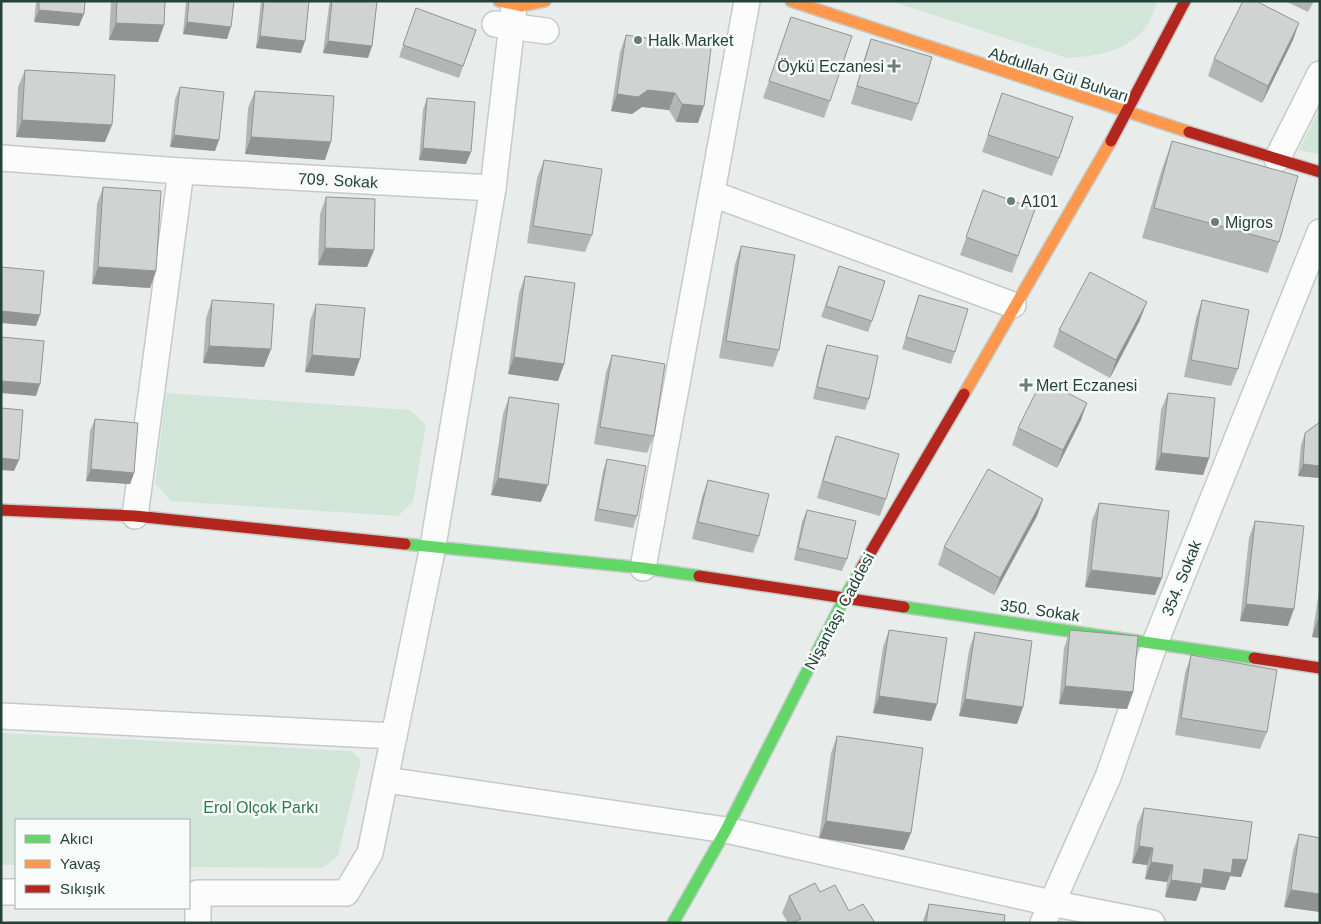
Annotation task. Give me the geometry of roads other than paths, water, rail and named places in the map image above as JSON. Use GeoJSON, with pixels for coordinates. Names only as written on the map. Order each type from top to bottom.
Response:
{"type":"FeatureCollection","features":[{"type":"Feature","properties":{"kind":"street"},"geometry":{"type":"LineString","coordinates":[[505,15],[545,1]]}},
{"type":"Feature","properties":{"kind":"street"},"geometry":{"type":"LineString","coordinates":[[643,568],[747,1]]}},
{"type":"Feature","properties":{"kind":"street","name":"Abdullah Gül Bulvarı"},"geometry":{"type":"LineString","coordinates":[[791,1],[1126,113],[1320,172]]}},
{"type":"Feature","properties":{"kind":"street","name":"Nişantaşı Caddesi"},"geometry":{"type":"LineString","coordinates":[[673,923],[726,830],[844,599],[1126,113],[1185,1]]}},
{"type":"Feature","properties":{"kind":"street"},"geometry":{"type":"LineString","coordinates":[[505,15],[546,31]]}},
{"type":"Feature","properties":{"kind":"street"},"geometry":{"type":"LineString","coordinates":[[198,923],[194,893],[346,893],[370,853],[433,546],[493,188],[505,15]]}},
{"type":"Feature","properties":{"kind":"street"},"geometry":{"type":"LineString","coordinates":[[1277,159],[1320,74]]}},
{"type":"Feature","properties":{"kind":"street","name":"709. Sokak"},"geometry":{"type":"LineString","coordinates":[[1,158],[181,171],[493,188]]}},
{"type":"Feature","properties":{"kind":"street"},"geometry":{"type":"LineString","coordinates":[[135,516],[181,171]]}},
{"type":"Feature","properties":{"kind":"street"},"geometry":{"type":"LineString","coordinates":[[713,194],[1013,305]]}},
{"type":"Feature","properties":{"kind":"street","name":"354. Sokak"},"geometry":{"type":"LineString","coordinates":[[1047,913],[1108,777],[1155,643],[1320,232]]}},
{"type":"Feature","properties":{"kind":"street","name":"350. Sokak"},"geometry":{"type":"LineString","coordinates":[[1,510],[135,516],[643,568],[1320,668]]}},
{"type":"Feature","properties":{"kind":"street"},"geometry":{"type":"LineString","coordinates":[[1,716],[394,736]]}},
{"type":"Feature","properties":{"kind":"street"},"geometry":{"type":"LineString","coordinates":[[386,780],[726,830],[1047,913],[1152,923]]}},
{"type":"Feature","properties":{"kind":"street"},"geometry":{"type":"LineString","coordinates":[[1,892],[15,892]]}},
{"type":"Feature","properties":{"kind":"place","name":"Halk Market"},"geometry":{"type":"Point","coordinates":[638,40]}},
{"type":"Feature","properties":{"kind":"place","name":"Öykü Eczanesi"},"geometry":{"type":"Point","coordinates":[894,66]}},
{"type":"Feature","properties":{"kind":"place","name":"A101"},"geometry":{"type":"Point","coordinates":[1011,201]}},
{"type":"Feature","properties":{"kind":"place","name":"Migros"},"geometry":{"type":"Point","coordinates":[1215,222]}},
{"type":"Feature","properties":{"kind":"place","name":"Mert Eczanesi"},"geometry":{"type":"Point","coordinates":[1026,385]}},
{"type":"Feature","properties":{"kind":"park label","name":"Erol Olçok Parkı"},"geometry":{"type":"Point","coordinates":[261,807]}}]}
